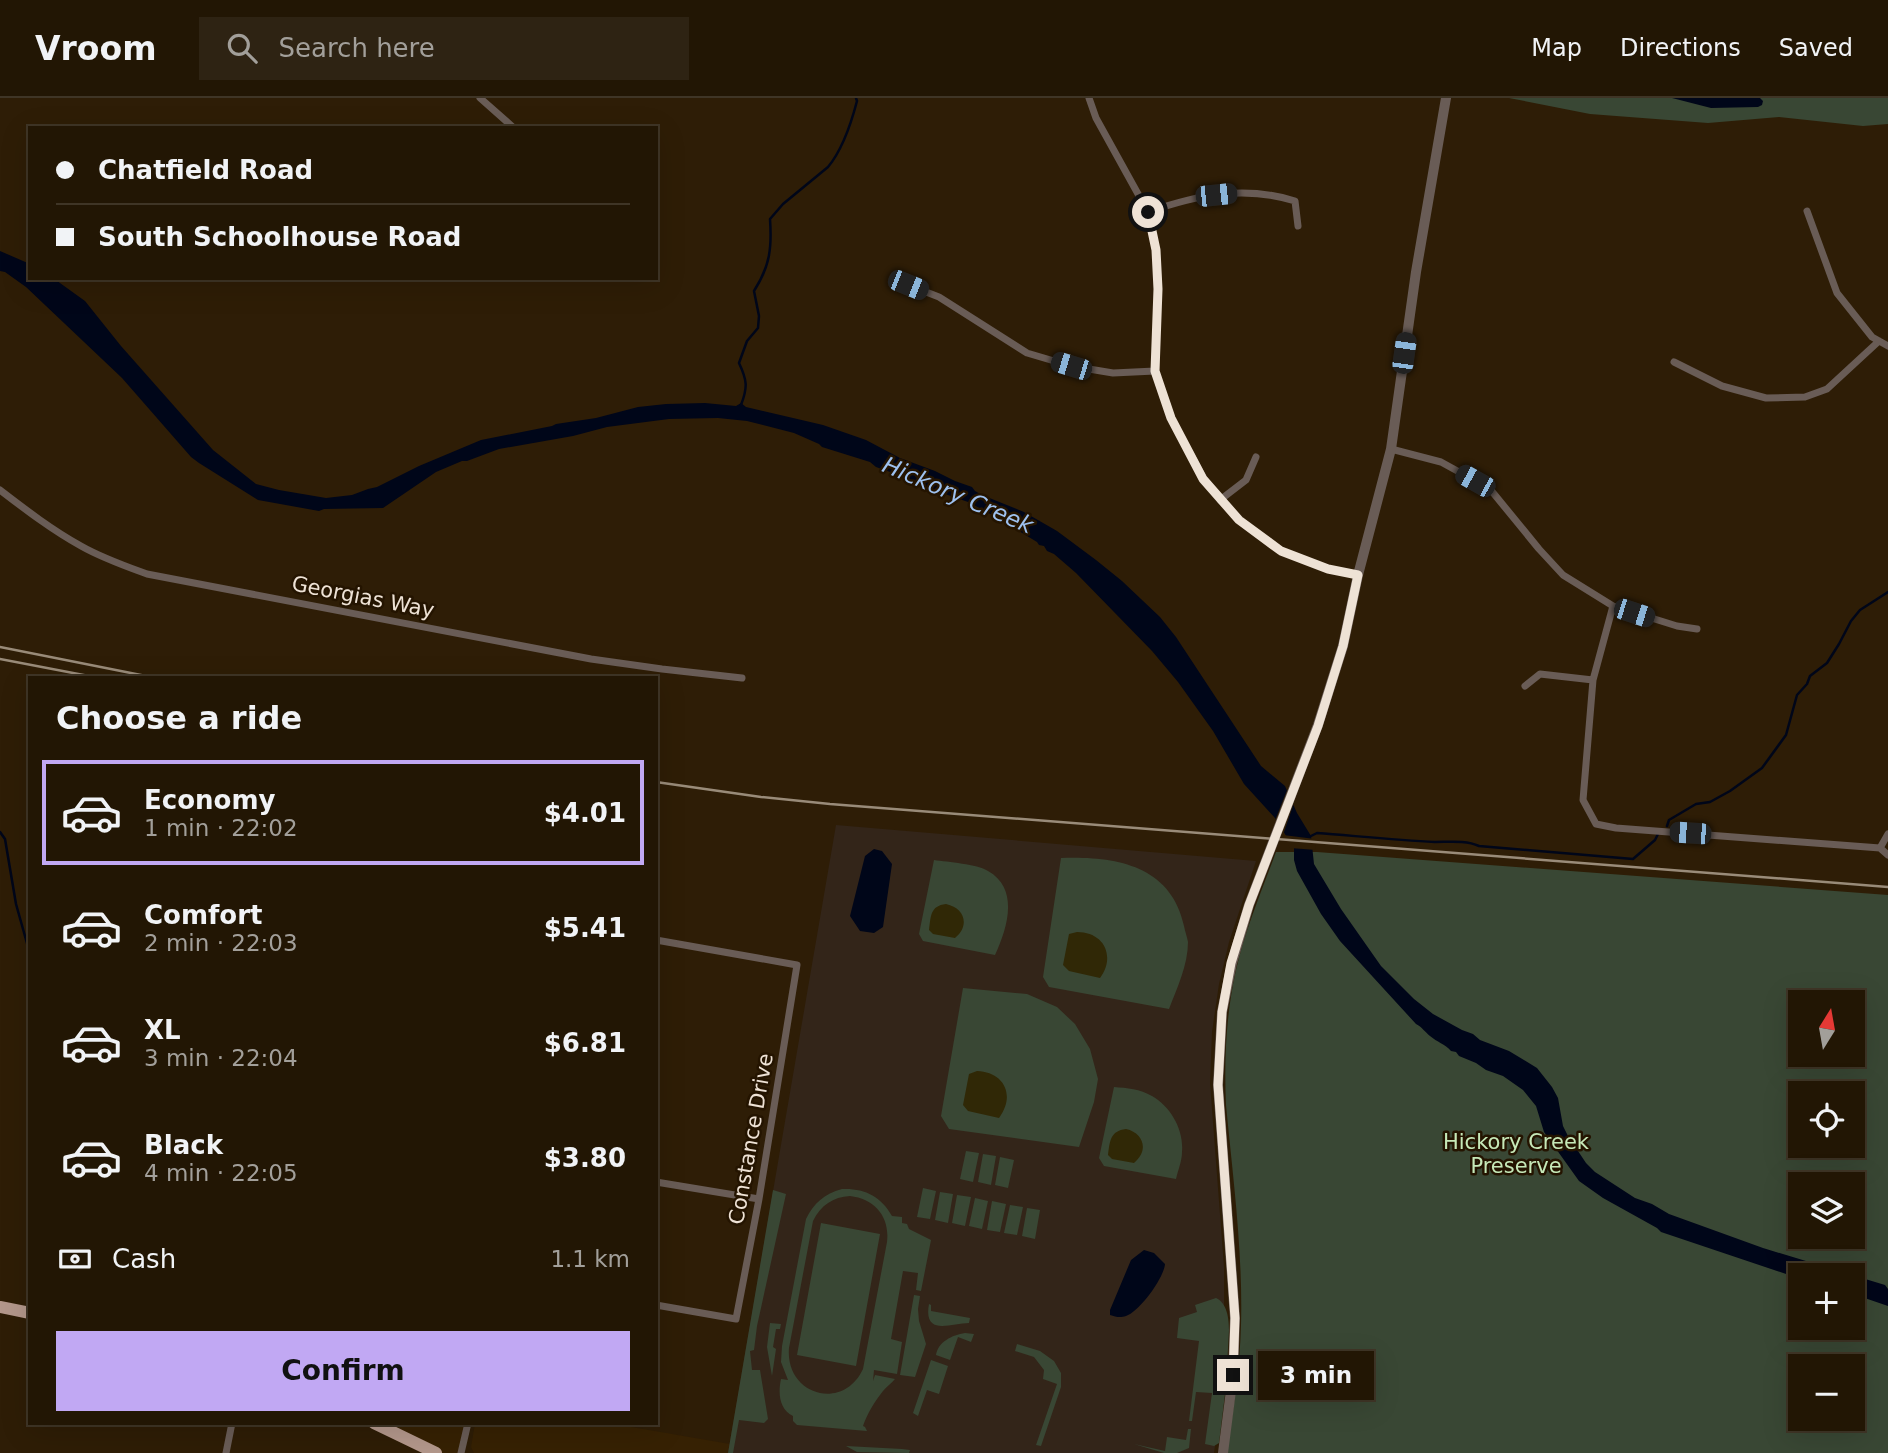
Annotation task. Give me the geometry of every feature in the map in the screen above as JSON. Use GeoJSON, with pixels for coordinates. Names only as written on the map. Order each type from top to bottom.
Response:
{"type":"FeatureCollection","features":[{"type":"Feature","properties":{"kind":"main road"},"geometry":{"type":"LineString","coordinates":[[0,1307],[28,1313]]}},
{"type":"Feature","properties":{"kind":"main road"},"geometry":{"type":"LineString","coordinates":[[378,1425],[436,1453]]}},
{"type":"Feature","properties":{"kind":"street"},"geometry":{"type":"LineString","coordinates":[[480,98],[512,126]]}},
{"type":"Feature","properties":{"kind":"street"},"geometry":{"type":"LineString","coordinates":[[1088,98],[1148,212],[1156,250],[1158,289],[1155,371],[1171,418],[1203,479],[1239,520],[1281,551],[1328,569],[1358,575]]}},
{"type":"Feature","properties":{"kind":"street"},"geometry":{"type":"LineString","coordinates":[[1223,1453],[1233,1375],[1235,1318],[1218,1085],[1222,1012],[1231,963],[1249,905],[1318,726],[1343,646],[1358,575],[1391,449],[1417,264],[1446,98]]}},
{"type":"Feature","properties":{"kind":"street"},"geometry":{"type":"LineString","coordinates":[[1148,212],[1181,201],[1248,191],[1277,195],[1295,201],[1298,226]]}},
{"type":"Feature","properties":{"kind":"street"},"geometry":{"type":"LineString","coordinates":[[1807,211],[1837,293],[1872,337],[1888,346]]}},
{"type":"Feature","properties":{"kind":"street"},"geometry":{"type":"LineString","coordinates":[[908,285],[939,297],[1027,353],[1071,366],[1113,373],[1155,371]]}},
{"type":"Feature","properties":{"kind":"street"},"geometry":{"type":"LineString","coordinates":[[1674,362],[1722,386],[1766,398],[1805,397],[1827,388],[1879,341]]}},
{"type":"Feature","properties":{"kind":"street"},"geometry":{"type":"LineString","coordinates":[[1391,449],[1441,462],[1490,489],[1563,575],[1613,606],[1677,626],[1697,629]]}},
{"type":"Feature","properties":{"kind":"street"},"geometry":{"type":"LineString","coordinates":[[1220,500],[1246,480],[1256,457]]}},
{"type":"Feature","properties":{"kind":"street","name":"Georgias Way"},"geometry":{"type":"LineString","coordinates":[[0,489],[32,515],[82,547],[147,574],[591,659],[742,678]]}},
{"type":"Feature","properties":{"kind":"street"},"geometry":{"type":"LineString","coordinates":[[1613,606],[1593,680],[1583,800],[1596,824],[1616,828],[1880,848],[1888,855]]}},
{"type":"Feature","properties":{"kind":"street"},"geometry":{"type":"LineString","coordinates":[[1525,686],[1540,674],[1593,680]]}},
{"type":"Feature","properties":{"kind":"street"},"geometry":{"type":"LineString","coordinates":[[1880,848],[1888,834]]}},
{"type":"Feature","properties":{"kind":"street","name":"Constance Drive"},"geometry":{"type":"LineString","coordinates":[[658,940],[797,965],[759,1199],[736,1318],[658,1306]]}},
{"type":"Feature","properties":{"kind":"street"},"geometry":{"type":"LineString","coordinates":[[658,1182],[759,1199]]}},
{"type":"Feature","properties":{"kind":"street"},"geometry":{"type":"LineString","coordinates":[[226,1453],[232,1425]]}},
{"type":"Feature","properties":{"kind":"street"},"geometry":{"type":"LineString","coordinates":[[461,1453],[468,1425]]}},
{"type":"Feature","properties":{"kind":"shaded area"},"geometry":{"type":"Polygon","coordinates":[[[836,825],[1256,861],[1229,942],[1212,1032],[1210,1083],[1224,1267],[1222,1400],[1214,1453],[728,1453],[836,825]]]}},
{"type":"Feature","properties":{"kind":"shaded area"},"geometry":{"type":"Polygon","coordinates":[[[383,1425],[465,1425],[459,1453],[440,1453],[383,1425]]]}},
{"type":"Feature","properties":{"kind":"shaded area"},"geometry":{"type":"Polygon","coordinates":[[[475,1425],[620,1425],[730,1444],[728,1453],[474,1453],[471,1447],[475,1425]]]}},
{"type":"Feature","properties":{"kind":"green space"},"geometry":{"type":"Polygon","coordinates":[[[1509,98],[1888,98],[1888,124],[1863,126],[1779,117],[1708,123],[1590,114],[1509,98]]]}},
{"type":"Feature","properties":{"kind":"green space","name":"Hickory Creek Preserve"},"geometry":{"type":"Polygon","coordinates":[[[1276,852],[1317,852],[1888,895],[1888,1453],[1227,1453],[1239,1357],[1241,1298],[1237,1215],[1226,1105],[1226,1038],[1233,987],[1249,925],[1276,852]]]}},
{"type":"Feature","properties":{"kind":"green space"},"geometry":{"type":"Polygon","coordinates":[[[1061,858],[1101,859],[1138,868],[1167,889],[1177,905],[1188,942],[1184,968],[1169,1009],[1049,987],[1043,977],[1061,858]]]}},
{"type":"Feature","properties":{"kind":"green space"},"geometry":{"type":"Polygon","coordinates":[[[934,860],[988,871],[1004,888],[1008,910],[995,955],[923,941],[919,934],[934,860]]]}},
{"type":"Feature","properties":{"kind":"green space"},"geometry":{"type":"Polygon","coordinates":[[[963,988],[1027,994],[1057,1007],[1075,1024],[1090,1049],[1098,1079],[1094,1102],[1079,1147],[949,1129],[941,1116],[963,988]]]}},
{"type":"Feature","properties":{"kind":"green space"},"geometry":{"type":"Polygon","coordinates":[[[1114,1087],[1147,1094],[1165,1106],[1175,1120],[1182,1144],[1176,1179],[1104,1166],[1099,1158],[1114,1087]]]}},
{"type":"Feature","properties":{"kind":"green space"},"geometry":{"type":"Polygon","coordinates":[[[966,1151],[979,1153],[973,1182],[960,1179],[966,1151]]]}},
{"type":"Feature","properties":{"kind":"green space"},"geometry":{"type":"Polygon","coordinates":[[[983,1154],[996,1156],[991,1185],[978,1182],[983,1154]]]}},
{"type":"Feature","properties":{"kind":"green space"},"geometry":{"type":"Polygon","coordinates":[[[1000,1157],[1014,1160],[1008,1188],[995,1185],[1000,1157]]]}},
{"type":"Feature","properties":{"kind":"green space"},"geometry":{"type":"Polygon","coordinates":[[[923,1188],[936,1191],[930,1219],[917,1217],[923,1188]]]}},
{"type":"Feature","properties":{"kind":"green space"},"geometry":{"type":"Polygon","coordinates":[[[842,1189],[865,1192],[877,1198],[892,1216],[902,1217],[902,1223],[907,1224],[909,1229],[931,1240],[921,1291],[916,1290],[918,1273],[903,1271],[891,1339],[902,1342],[897,1374],[874,1370],[873,1381],[875,1375],[895,1379],[869,1412],[863,1426],[867,1431],[797,1425],[793,1416],[782,1405],[780,1395],[781,1379],[788,1380],[781,1362],[782,1346],[806,1219],[820,1200],[842,1189]],[[850,1196],[833,1200],[820,1210],[813,1221],[789,1348],[790,1364],[796,1377],[805,1387],[817,1392],[830,1394],[842,1390],[854,1382],[863,1369],[887,1233],[879,1211],[859,1198],[850,1196]]]}},
{"type":"Feature","properties":{"kind":"green space"},"geometry":{"type":"Polygon","coordinates":[[[773,1190],[786,1194],[754,1350],[750,1351],[752,1370],[760,1370],[768,1419],[764,1423],[739,1420],[733,1453],[728,1453],[773,1190]]]}},
{"type":"Feature","properties":{"kind":"green space"},"geometry":{"type":"Polygon","coordinates":[[[940,1192],[953,1194],[948,1223],[935,1220],[940,1192]]]}},
{"type":"Feature","properties":{"kind":"green space"},"geometry":{"type":"Polygon","coordinates":[[[957,1195],[971,1197],[965,1226],[952,1223],[957,1195]]]}},
{"type":"Feature","properties":{"kind":"green space"},"geometry":{"type":"Polygon","coordinates":[[[975,1198],[988,1201],[982,1229],[969,1226],[975,1198]]]}},
{"type":"Feature","properties":{"kind":"green space"},"geometry":{"type":"Polygon","coordinates":[[[992,1201],[1006,1204],[1000,1232],[987,1230],[992,1201]]]}},
{"type":"Feature","properties":{"kind":"green space"},"geometry":{"type":"Polygon","coordinates":[[[1010,1205],[1023,1207],[1017,1235],[1004,1233],[1010,1205]]]}},
{"type":"Feature","properties":{"kind":"green space"},"geometry":{"type":"Polygon","coordinates":[[[1027,1208],[1040,1210],[1035,1239],[1022,1236],[1027,1208]]]}},
{"type":"Feature","properties":{"kind":"green space"},"geometry":{"type":"Polygon","coordinates":[[[821,1223],[880,1234],[856,1366],[797,1355],[821,1223]]]}},
{"type":"Feature","properties":{"kind":"green space"},"geometry":{"type":"Polygon","coordinates":[[[914,1295],[920,1296],[919,1321],[926,1344],[915,1377],[900,1375],[914,1295]]]}},
{"type":"Feature","properties":{"kind":"green space"},"geometry":{"type":"Polygon","coordinates":[[[1216,1298],[1225,1307],[1229,1330],[1219,1443],[1214,1446],[1205,1444],[1212,1393],[1196,1392],[1192,1421],[1189,1421],[1199,1341],[1177,1338],[1179,1318],[1197,1312],[1195,1305],[1216,1298]]]}},
{"type":"Feature","properties":{"kind":"green space"},"geometry":{"type":"Polygon","coordinates":[[[929,1304],[931,1311],[970,1318],[969,1323],[934,1325],[928,1314],[929,1304]]]}},
{"type":"Feature","properties":{"kind":"green space"},"geometry":{"type":"Polygon","coordinates":[[[770,1323],[781,1324],[780,1329],[776,1329],[772,1376],[767,1347],[770,1323]]]}},
{"type":"Feature","properties":{"kind":"green space"},"geometry":{"type":"Polygon","coordinates":[[[965,1333],[974,1334],[971,1342],[958,1337],[950,1360],[936,1355],[946,1340],[965,1333]]]}},
{"type":"Feature","properties":{"kind":"green space"},"geometry":{"type":"Polygon","coordinates":[[[1017,1344],[1040,1351],[1054,1361],[1061,1373],[1061,1387],[1041,1446],[1036,1445],[1057,1384],[1043,1379],[1044,1370],[1034,1357],[1015,1351],[1017,1344]]]}},
{"type":"Feature","properties":{"kind":"green space"},"geometry":{"type":"Polygon","coordinates":[[[931,1360],[948,1366],[939,1394],[927,1390],[918,1416],[913,1413],[931,1360]]]}},
{"type":"Feature","properties":{"kind":"green space"},"geometry":{"type":"Polygon","coordinates":[[[1188,1429],[1191,1429],[1189,1448],[1177,1453],[1164,1453],[1134,1444],[1165,1451],[1167,1437],[1186,1440],[1188,1429]]]}},
{"type":"Feature","properties":{"kind":"green space"},"geometry":{"type":"Polygon","coordinates":[[[846,1446],[910,1450],[909,1453],[857,1452],[846,1446]]]}},
{"type":"Feature","properties":{"kind":"sand"},"geometry":{"type":"Polygon","coordinates":[[[946,904],[958,909],[963,918],[963,928],[955,938],[933,934],[929,930],[934,909],[946,904]]]}},
{"type":"Feature","properties":{"kind":"sand"},"geometry":{"type":"Polygon","coordinates":[[[1077,932],[1094,936],[1105,947],[1107,962],[1100,978],[1069,971],[1063,965],[1069,934],[1077,932]]]}},
{"type":"Feature","properties":{"kind":"sand"},"geometry":{"type":"Polygon","coordinates":[[[977,1071],[994,1076],[1004,1086],[1007,1101],[999,1118],[968,1111],[963,1105],[969,1074],[977,1071]]]}},
{"type":"Feature","properties":{"kind":"sand"},"geometry":{"type":"Polygon","coordinates":[[[1126,1129],[1137,1134],[1142,1143],[1142,1153],[1134,1163],[1112,1159],[1108,1155],[1114,1134],[1126,1129]]]}},
{"type":"Feature","properties":{"kind":"water"},"geometry":{"type":"Polygon","coordinates":[[[1672,98],[1760,98],[1763,101],[1758,107],[1711,108],[1672,98]]]}},
{"type":"Feature","properties":{"kind":"water","name":"Hickory Creek"},"geometry":{"type":"Polygon","coordinates":[[[0,251],[28,263],[28,280],[56,280],[85,301],[213,450],[256,484],[279,490],[326,498],[352,495],[377,487],[481,440],[596,418],[638,407],[705,403],[736,406],[741,403],[746,407],[823,425],[866,440],[900,458],[972,487],[982,495],[1024,512],[1057,531],[1096,560],[1160,617],[1261,766],[1285,786],[1311,836],[1314,864],[1341,909],[1381,966],[1433,1014],[1480,1040],[1509,1051],[1537,1068],[1558,1098],[1563,1126],[1568,1136],[1595,1172],[1635,1198],[1669,1214],[1812,1263],[1788,1263],[1788,1275],[1661,1232],[1579,1181],[1544,1132],[1536,1106],[1523,1090],[1503,1076],[1459,1056],[1430,1036],[1340,941],[1297,871],[1294,845],[1275,818],[1244,784],[1213,731],[1152,651],[1054,554],[996,517],[968,502],[922,486],[870,462],[822,447],[794,433],[747,421],[718,418],[669,419],[607,427],[499,449],[436,472],[383,508],[319,511],[258,500],[191,457],[122,378],[26,287],[0,271],[0,251]]]}},
{"type":"Feature","properties":{"kind":"water"},"geometry":{"type":"Polygon","coordinates":[[[874,849],[882,851],[892,864],[883,927],[874,933],[860,931],[850,916],[865,856],[874,849]]]}},
{"type":"Feature","properties":{"kind":"water"},"geometry":{"type":"Polygon","coordinates":[[[1144,1250],[1154,1253],[1165,1264],[1156,1286],[1131,1313],[1122,1317],[1110,1315],[1131,1260],[1144,1250]]]}},
{"type":"Feature","properties":{"kind":"water"},"geometry":{"type":"Polygon","coordinates":[[[1865,1279],[1885,1285],[1888,1289],[1888,1306],[1865,1298],[1865,1279]]]}},
{"type":"Feature","properties":{"kind":"pier"},"geometry":{"type":"Polygon","coordinates":[[[1289,785],[1295,800],[1283,835],[1315,839],[1316,850],[1290,848],[1274,823],[1289,785]]]}},
{"type":"Feature","properties":{"kind":"waterway"},"geometry":{"type":"LineString","coordinates":[[741,405],[746,384],[739,363],[747,341],[758,328],[759,316],[754,291],[764,273],[769,256],[770,219],[833,160],[849,127],[856,98]]}},
{"type":"Feature","properties":{"kind":"waterway"},"geometry":{"type":"LineString","coordinates":[[1667,826],[1669,820],[1696,804],[1710,802],[1730,791],[1762,768],[1786,735],[1797,695],[1810,676],[1827,663],[1860,610],[1888,592]]}},
{"type":"Feature","properties":{"kind":"waterway"},"geometry":{"type":"LineString","coordinates":[[0,832],[5,839],[16,904],[28,947]]}},
{"type":"Feature","properties":{"kind":"waterway"},"geometry":{"type":"LineString","coordinates":[[1311,836],[1317,833],[1463,842],[1479,846],[1633,859],[1655,840],[1658,834]]}},
{"type":"Feature","properties":{"kind":"railway"},"geometry":{"type":"LineString","coordinates":[[0,647],[146,676]]}},
{"type":"Feature","properties":{"kind":"railway"},"geometry":{"type":"LineString","coordinates":[[0,659],[89,676]]}},
{"type":"Feature","properties":{"kind":"railway"},"geometry":{"type":"LineString","coordinates":[[658,782],[830,804],[1888,887]]}},
{"type":"Feature","properties":{"kind":"route"},"geometry":{"type":"LineString","coordinates":[[1148,212],[1156,250],[1158,289],[1155,371],[1171,418],[1203,479],[1239,520],[1281,551],[1328,569],[1358,575],[1343,646],[1318,726],[1249,905],[1231,963],[1222,1012],[1218,1085],[1235,1318],[1233,1375]]}}]}
